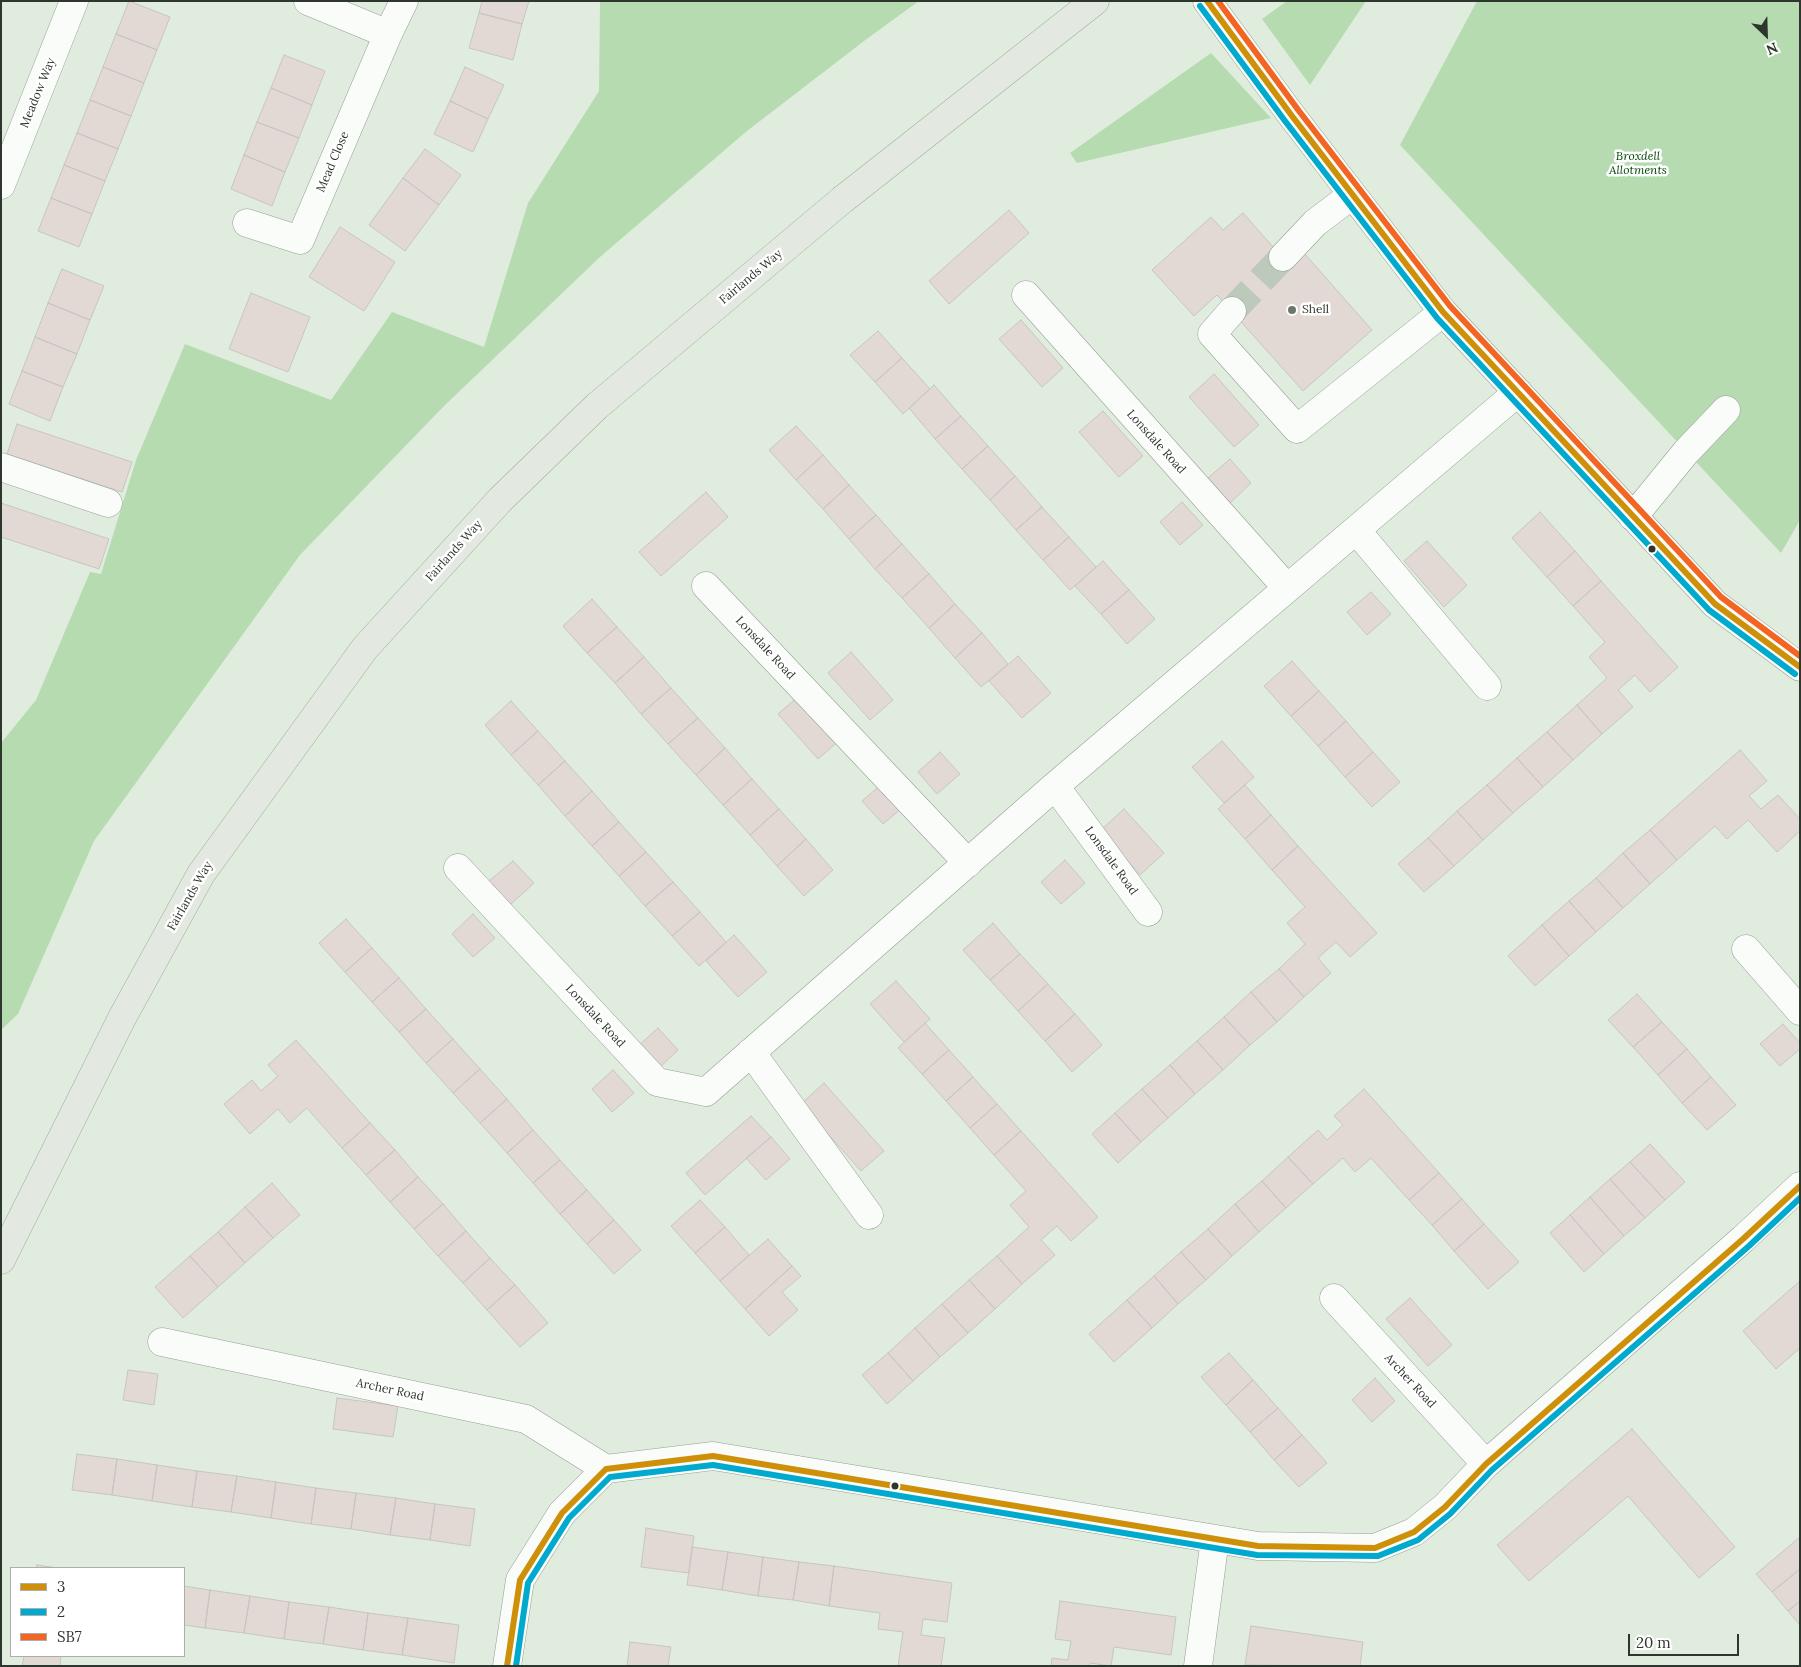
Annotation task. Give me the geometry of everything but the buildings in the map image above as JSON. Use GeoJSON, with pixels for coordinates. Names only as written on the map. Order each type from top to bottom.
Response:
{"type":"FeatureCollection","features":[{"type":"Feature","properties":{"kind":"main road","name":"Fairlands Way"},"geometry":{"type":"LineString","coordinates":[[1,1260],[122,1018],[201,874],[365,648],[500,500],[597,406],[842,200],[1096,1]]}},
{"type":"Feature","properties":{"kind":"street","name":"Meadow Way"},"geometry":{"type":"LineString","coordinates":[[1,184],[74,1]]}},
{"type":"Feature","properties":{"kind":"street"},"geometry":{"type":"LineString","coordinates":[[308,1],[388,34]]}},
{"type":"Feature","properties":{"kind":"street","name":"Mead Close"},"geometry":{"type":"LineString","coordinates":[[247,223],[300,240],[388,34],[404,1]]}},
{"type":"Feature","properties":{"kind":"street"},"geometry":{"type":"LineString","coordinates":[[1207,1],[1443,312],[1715,604],[1800,667]]}},
{"type":"Feature","properties":{"kind":"street"},"geometry":{"type":"LineString","coordinates":[[1283,258],[1315,223],[1352,194]]}},
{"type":"Feature","properties":{"kind":"street","name":"Lonsdale Road"},"geometry":{"type":"LineString","coordinates":[[1026,296],[1287,588]]}},
{"type":"Feature","properties":{"kind":"street"},"geometry":{"type":"LineString","coordinates":[[1232,311],[1212,334],[1297,429],[1443,312]]}},
{"type":"Feature","properties":{"kind":"street","name":"Lonsdale Road"},"geometry":{"type":"LineString","coordinates":[[458,868],[657,1082],[706,1092],[1055,786],[1518,392]]}},
{"type":"Feature","properties":{"kind":"street"},"geometry":{"type":"LineString","coordinates":[[1633,517],[1686,452],[1726,410]]}},
{"type":"Feature","properties":{"kind":"street"},"geometry":{"type":"LineString","coordinates":[[1,467],[108,503]]}},
{"type":"Feature","properties":{"kind":"street"},"geometry":{"type":"LineString","coordinates":[[1356,530],[1487,686]]}},
{"type":"Feature","properties":{"kind":"street","name":"Lonsdale Road"},"geometry":{"type":"LineString","coordinates":[[706,586],[968,863]]}},
{"type":"Feature","properties":{"kind":"street","name":"Lonsdale Road"},"geometry":{"type":"LineString","coordinates":[[1055,786],[1148,912]]}},
{"type":"Feature","properties":{"kind":"street"},"geometry":{"type":"LineString","coordinates":[[1746,949],[1800,1012]]}},
{"type":"Feature","properties":{"kind":"street"},"geometry":{"type":"LineString","coordinates":[[751,1052],[868,1215]]}},
{"type":"Feature","properties":{"kind":"street"},"geometry":{"type":"LineString","coordinates":[[507,1666],[520,1580],[562,1513],[606,1469],[713,1456],[1258,1546],[1375,1548],[1414,1532],[1445,1507],[1486,1464],[1743,1240],[1800,1186]]}},
{"type":"Feature","properties":{"kind":"street","name":"Archer Road"},"geometry":{"type":"LineString","coordinates":[[1334,1298],[1486,1464]]}},
{"type":"Feature","properties":{"kind":"street","name":"Archer Road"},"geometry":{"type":"LineString","coordinates":[[162,1342],[526,1419],[606,1469]]}},
{"type":"Feature","properties":{"kind":"street"},"geometry":{"type":"LineString","coordinates":[[1198,1666],[1215,1539]]}},
{"type":"Feature","properties":{"kind":"green space"},"geometry":{"type":"Polygon","coordinates":[[[600,1],[919,1],[747,131],[600,257],[443,407],[300,555],[94,841],[18,1014],[1,1030],[1,743],[36,700],[90,572],[101,574],[136,460],[185,344],[331,400],[392,312],[484,347],[528,203],[599,91],[600,1]]]}},
{"type":"Feature","properties":{"kind":"green space"},"geometry":{"type":"Polygon","coordinates":[[[1287,1],[1366,1],[1310,85],[1262,19],[1287,1]]]}},
{"type":"Feature","properties":{"kind":"green space","name":"Broxdell Allotments"},"geometry":{"type":"Polygon","coordinates":[[[1477,1],[1800,1],[1800,520],[1781,553],[1400,145],[1477,1]]]}},
{"type":"Feature","properties":{"kind":"green space"},"geometry":{"type":"Polygon","coordinates":[[[1211,53],[1271,118],[1077,163],[1070,153],[1211,53]]]}},
{"type":"Feature","properties":{"kind":"tunnel"},"geometry":{"type":"LineString","coordinates":[[1232,311],[1283,257]]}},
{"type":"Feature","properties":{"kind":"transit line","name":"3"},"geometry":{"type":"LineString","coordinates":[[1207,1],[1292,116],[1443,312],[1715,604],[1800,667]]}},
{"type":"Feature","properties":{"kind":"transit line","name":"SB7"},"geometry":{"type":"LineString","coordinates":[[1218,1],[1299,111],[1450,306],[1721,597],[1800,656]]}},
{"type":"Feature","properties":{"kind":"transit line","name":"2"},"geometry":{"type":"LineString","coordinates":[[1200,6],[1285,121],[1437,318],[1709,610],[1795,674]]}},
{"type":"Feature","properties":{"kind":"transit line","name":"3"},"geometry":{"type":"LineString","coordinates":[[507,1666],[520,1580],[562,1513],[606,1469],[713,1456],[1258,1546],[1375,1548],[1414,1532],[1445,1507],[1486,1464],[1743,1239],[1800,1186]]}},
{"type":"Feature","properties":{"kind":"transit line","name":"2"},"geometry":{"type":"LineString","coordinates":[[516,1666],[528,1583],[569,1518],[610,1477],[713,1465],[1257,1555],[1378,1556],[1418,1540],[1450,1514],[1492,1470],[1749,1246],[1800,1198]]}},
{"type":"Feature","properties":{"kind":"place","name":"Shell"},"geometry":{"type":"Point","coordinates":[1292,310]}}]}
